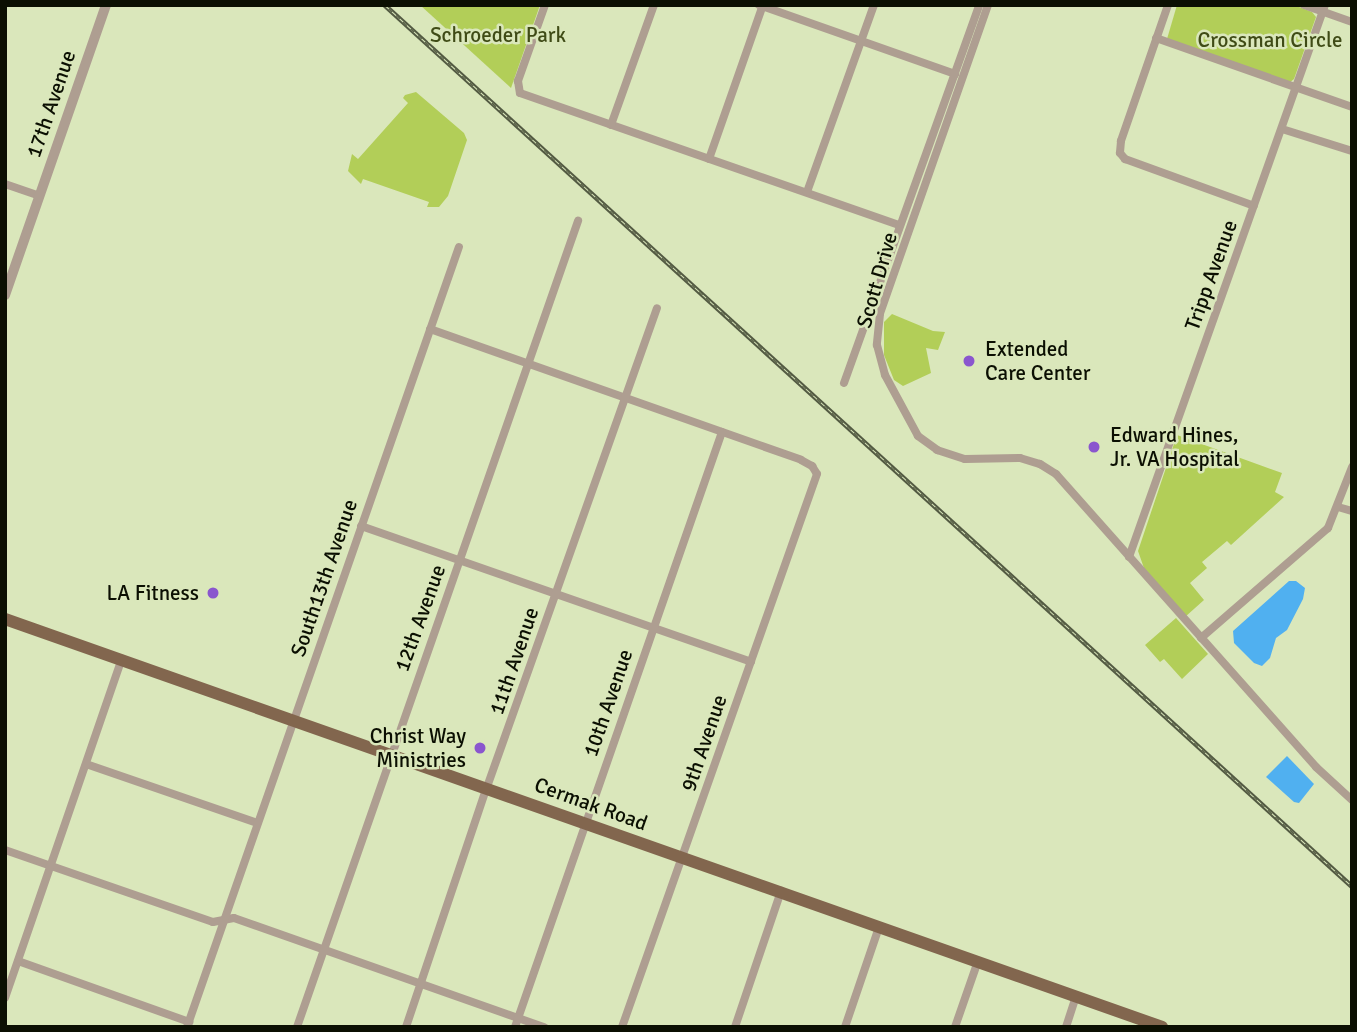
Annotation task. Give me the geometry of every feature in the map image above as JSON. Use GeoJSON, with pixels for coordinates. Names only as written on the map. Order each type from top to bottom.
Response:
{"type":"FeatureCollection","features":[{"type":"Feature","properties":{"kind":"main road","name":"Cermak Road"},"geometry":{"type":"LineString","coordinates":[[5,619],[1162,1027]]}},
{"type":"Feature","properties":{"kind":"street","name":"17th Avenue"},"geometry":{"type":"LineString","coordinates":[[5,295],[106,5]]}},
{"type":"Feature","properties":{"kind":"street"},"geometry":{"type":"LineString","coordinates":[[545,5],[518,89],[524,95],[900,225]]}},
{"type":"Feature","properties":{"kind":"street"},"geometry":{"type":"LineString","coordinates":[[611,125],[654,5]]}},
{"type":"Feature","properties":{"kind":"street"},"geometry":{"type":"LineString","coordinates":[[807,192],[874,5]]}},
{"type":"Feature","properties":{"kind":"street"},"geometry":{"type":"LineString","coordinates":[[845,383],[979,5]]}},
{"type":"Feature","properties":{"kind":"street","name":"Scott Drive"},"geometry":{"type":"LineString","coordinates":[[988,5],[880,314],[878,354],[909,422],[925,442],[955,457],[1020,458],[1050,469],[1065,482],[1316,767],[1352,800]]}},
{"type":"Feature","properties":{"kind":"street"},"geometry":{"type":"LineString","coordinates":[[1168,5],[1121,141],[1120,153],[1126,159],[1254,206]]}},
{"type":"Feature","properties":{"kind":"street"},"geometry":{"type":"LineString","coordinates":[[1304,5],[1324,9],[1352,22]]}},
{"type":"Feature","properties":{"kind":"street"},"geometry":{"type":"LineString","coordinates":[[709,159],[762,6],[955,74]]}},
{"type":"Feature","properties":{"kind":"street","name":"Tripp Avenue"},"geometry":{"type":"LineString","coordinates":[[1129,557],[1324,9]]}},
{"type":"Feature","properties":{"kind":"street"},"geometry":{"type":"LineString","coordinates":[[1156,38],[1352,107]]}},
{"type":"Feature","properties":{"kind":"street"},"geometry":{"type":"LineString","coordinates":[[1282,129],[1352,151]]}},
{"type":"Feature","properties":{"kind":"street"},"geometry":{"type":"LineString","coordinates":[[5,184],[40,196]]}},
{"type":"Feature","properties":{"kind":"street","name":"12th Avenue"},"geometry":{"type":"LineString","coordinates":[[297,1027],[390,753],[578,221]]}},
{"type":"Feature","properties":{"kind":"street","name":"South13th Avenue"},"geometry":{"type":"LineString","coordinates":[[188,1024],[458,247]]}},
{"type":"Feature","properties":{"kind":"street","name":"11th Avenue"},"geometry":{"type":"LineString","coordinates":[[406,1027],[487,787],[657,308]]}},
{"type":"Feature","properties":{"kind":"street"},"geometry":{"type":"LineString","coordinates":[[430,329],[722,432]]}},
{"type":"Feature","properties":{"kind":"street","name":"9th Avenue"},"geometry":{"type":"LineString","coordinates":[[622,1027],[815,484],[815,470],[801,460],[722,432]]}},
{"type":"Feature","properties":{"kind":"street","name":"10th Avenue"},"geometry":{"type":"LineString","coordinates":[[517,1022],[722,432]]}},
{"type":"Feature","properties":{"kind":"street"},"geometry":{"type":"LineString","coordinates":[[1200,638],[1324,532],[1338,507],[1352,467]]}},
{"type":"Feature","properties":{"kind":"street"},"geometry":{"type":"LineString","coordinates":[[1338,507],[1352,511]]}},
{"type":"Feature","properties":{"kind":"street"},"geometry":{"type":"LineString","coordinates":[[361,526],[751,662]]}},
{"type":"Feature","properties":{"kind":"street"},"geometry":{"type":"LineString","coordinates":[[5,998],[122,659]]}},
{"type":"Feature","properties":{"kind":"street"},"geometry":{"type":"LineString","coordinates":[[86,764],[257,823]]}},
{"type":"Feature","properties":{"kind":"street"},"geometry":{"type":"LineString","coordinates":[[5,850],[213,922],[234,918],[421,983],[517,1022],[544,1027]]}},
{"type":"Feature","properties":{"kind":"street"},"geometry":{"type":"LineString","coordinates":[[735,1027],[780,891]]}},
{"type":"Feature","properties":{"kind":"street"},"geometry":{"type":"LineString","coordinates":[[845,1027],[879,926]]}},
{"type":"Feature","properties":{"kind":"street"},"geometry":{"type":"LineString","coordinates":[[18,961],[188,1024]]}},
{"type":"Feature","properties":{"kind":"street"},"geometry":{"type":"LineString","coordinates":[[955,1027],[978,961]]}},
{"type":"Feature","properties":{"kind":"street"},"geometry":{"type":"LineString","coordinates":[[1066,1027],[1076,996]]}},
{"type":"Feature","properties":{"kind":"green space","name":"Schroeder Park"},"geometry":{"type":"Polygon","coordinates":[[[420,5],[540,5],[511,88],[420,5]]]}},
{"type":"Feature","properties":{"kind":"green space","name":"Crossman Circle"},"geometry":{"type":"Polygon","coordinates":[[[1177,5],[1294,5],[1312,12],[1316,17],[1294,79],[1289,83],[1167,39],[1177,5]]]}},
{"type":"Feature","properties":{"kind":"green space"},"geometry":{"type":"Polygon","coordinates":[[[416,92],[464,133],[467,140],[448,196],[439,207],[427,207],[429,202],[363,179],[361,184],[348,171],[352,154],[358,159],[408,103],[403,98],[405,95],[416,92]]]}},
{"type":"Feature","properties":{"kind":"green space"},"geometry":{"type":"Polygon","coordinates":[[[892,314],[933,331],[945,332],[938,350],[926,348],[931,373],[903,386],[894,380],[884,355],[884,322],[892,314]]]}},
{"type":"Feature","properties":{"kind":"green space"},"geometry":{"type":"Polygon","coordinates":[[[1177,435],[1282,473],[1275,492],[1284,497],[1231,545],[1227,541],[1202,562],[1207,568],[1190,583],[1204,600],[1185,617],[1145,571],[1138,551],[1177,435]]]}},
{"type":"Feature","properties":{"kind":"green space"},"geometry":{"type":"Polygon","coordinates":[[[1176,618],[1208,654],[1182,679],[1164,659],[1160,662],[1145,645],[1176,618]]]}},
{"type":"Feature","properties":{"kind":"water"},"geometry":{"type":"Polygon","coordinates":[[[1289,581],[1296,581],[1305,588],[1303,599],[1287,630],[1276,638],[1270,658],[1262,666],[1254,663],[1234,643],[1233,631],[1289,581]]]}},
{"type":"Feature","properties":{"kind":"water"},"geometry":{"type":"Polygon","coordinates":[[[1287,756],[1314,784],[1299,803],[1294,802],[1266,777],[1287,756]]]}},
{"type":"Feature","properties":{"kind":"railway"},"geometry":{"type":"LineString","coordinates":[[385,5],[1352,886]]}},
{"type":"Feature","properties":{"kind":"place","name":"Extended Care Center"},"geometry":{"type":"Point","coordinates":[969,361]}},
{"type":"Feature","properties":{"kind":"place","name":"Edward Hines, Jr. VA Hospital"},"geometry":{"type":"Point","coordinates":[1094,447]}},
{"type":"Feature","properties":{"kind":"place","name":"LA Fitness"},"geometry":{"type":"Point","coordinates":[213,593]}},
{"type":"Feature","properties":{"kind":"place","name":"Christ Way Ministries"},"geometry":{"type":"Point","coordinates":[480,748]}}]}
